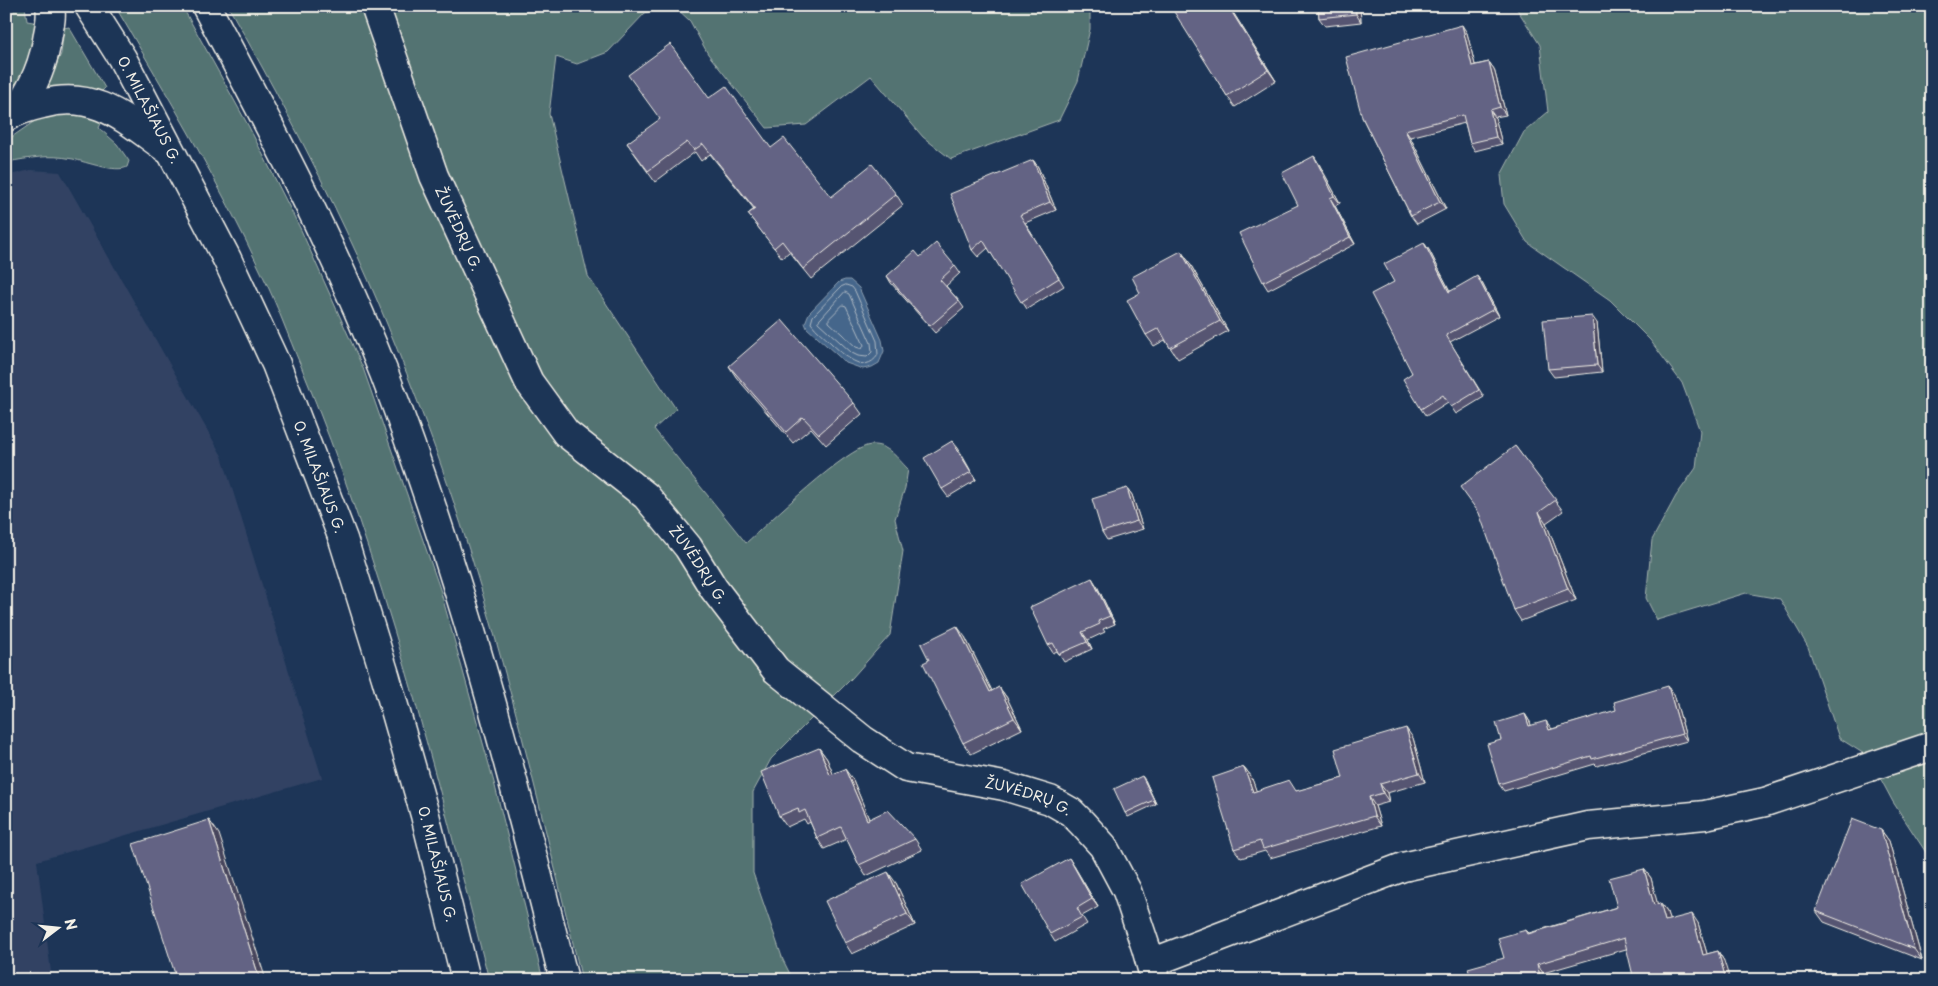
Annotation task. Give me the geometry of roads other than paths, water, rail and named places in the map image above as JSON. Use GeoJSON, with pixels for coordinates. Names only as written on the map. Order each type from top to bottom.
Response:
{"type":"FeatureCollection","features":[{"type":"Feature","properties":{"kind":"main road"},"geometry":{"type":"LineString","coordinates":[[12,114],[34,84],[46,52],[51,14],[50,6]]}},
{"type":"Feature","properties":{"kind":"main road","name":"O. MILAŠIAUS G."},"geometry":{"type":"LineString","coordinates":[[90,6],[122,58],[227,259],[276,364],[343,540],[392,696],[466,980]]}},
{"type":"Feature","properties":{"kind":"main road"},"geometry":{"type":"LineString","coordinates":[[206,6],[283,150],[342,272],[384,373],[438,523],[473,634],[517,791],[564,980]]}},
{"type":"Feature","properties":{"kind":"main road","name":"ŽUVĖDRŲ G."},"geometry":{"type":"LineString","coordinates":[[374,6],[434,176],[482,283],[529,382],[566,433],[646,496],[688,546],[714,589],[776,670],[863,740],[906,768],[1013,789],[1050,800],[1077,817],[1103,846],[1127,891],[1153,971]]}},
{"type":"Feature","properties":{"kind":"main road"},"geometry":{"type":"LineString","coordinates":[[12,114],[59,99],[81,100],[110,109],[170,151]]}},
{"type":"Feature","properties":{"kind":"main road"},"geometry":{"type":"LineString","coordinates":[[1153,971],[1403,868],[1588,826],[1705,814],[1765,802],[1932,746]]}},
{"type":"Feature","properties":{"kind":"water"},"geometry":{"type":"Polygon","coordinates":[[[850,280],[859,288],[882,340],[884,351],[879,363],[872,367],[863,369],[846,363],[807,328],[805,323],[809,313],[839,282],[850,280]]]}}]}
